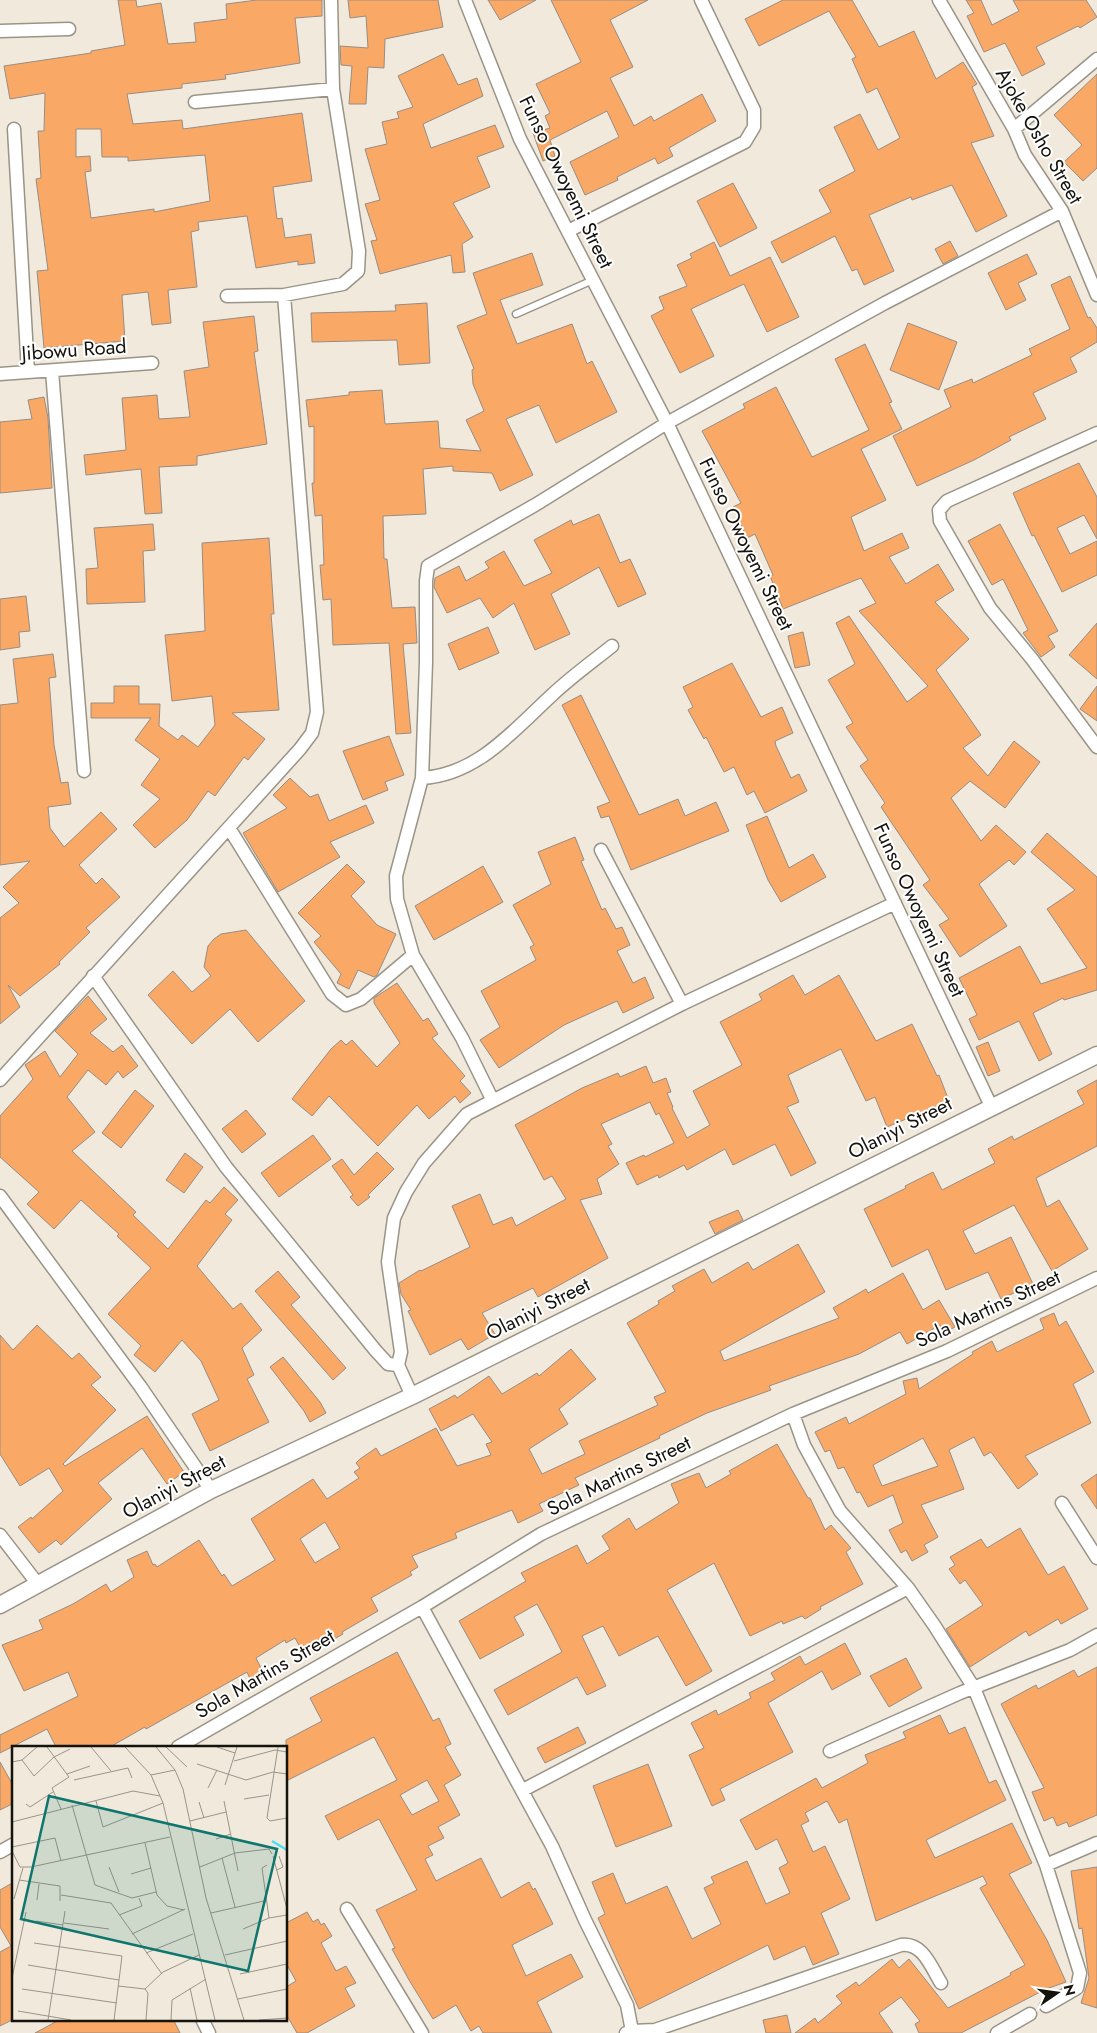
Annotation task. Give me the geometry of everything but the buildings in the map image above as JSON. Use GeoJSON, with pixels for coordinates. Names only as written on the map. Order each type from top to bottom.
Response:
{"type":"FeatureCollection","features":[{"type":"Feature","properties":{"kind":"street"},"geometry":{"type":"LineString","coordinates":[[227,296],[284,295],[343,284],[358,271],[359,251],[333,89],[331,0]]}},
{"type":"Feature","properties":{"kind":"street","name":"Funso Owoyemi Street"},"geometry":{"type":"LineString","coordinates":[[465,0],[520,139],[667,423],[991,1106]]}},
{"type":"Feature","properties":{"kind":"street"},"geometry":{"type":"LineString","coordinates":[[568,231],[745,142],[754,127],[754,110],[701,0]]}},
{"type":"Feature","properties":{"kind":"street","name":"Ajoke Osho Street"},"geometry":{"type":"LineString","coordinates":[[940,0],[1014,129],[1025,155],[1062,211],[1097,295]]}},
{"type":"Feature","properties":{"kind":"street"},"geometry":{"type":"LineString","coordinates":[[0,31],[69,29]]}},
{"type":"Feature","properties":{"kind":"street"},"geometry":{"type":"LineString","coordinates":[[1014,129],[1097,59]]}},
{"type":"Feature","properties":{"kind":"street"},"geometry":{"type":"LineString","coordinates":[[195,102],[333,89]]}},
{"type":"Feature","properties":{"kind":"street"},"geometry":{"type":"LineString","coordinates":[[14,129],[28,372]]}},
{"type":"Feature","properties":{"kind":"street"},"geometry":{"type":"LineString","coordinates":[[492,1099],[462,1038],[413,955],[397,899],[396,876],[422,778],[426,662],[426,581],[428,566],[534,505],[667,423],[885,302],[1062,211]]}},
{"type":"Feature","properties":{"kind":"street"},"geometry":{"type":"LineString","coordinates":[[0,1080],[229,828],[312,733],[317,712],[284,295]]}},
{"type":"Feature","properties":{"kind":"street","name":"Jibowu Road"},"geometry":{"type":"LineString","coordinates":[[0,374],[152,363]]}},
{"type":"Feature","properties":{"kind":"street"},"geometry":{"type":"LineString","coordinates":[[52,371],[84,771]]}},
{"type":"Feature","properties":{"kind":"street"},"geometry":{"type":"LineString","coordinates":[[1097,433],[947,502],[939,510],[940,521],[990,608],[1032,659],[1097,747]]}},
{"type":"Feature","properties":{"kind":"street"},"geometry":{"type":"LineString","coordinates":[[422,778],[436,777],[465,768],[504,741],[554,693],[612,646]]}},
{"type":"Feature","properties":{"kind":"street"},"geometry":{"type":"LineString","coordinates":[[229,828],[332,994],[346,1005],[362,999],[413,955]]}},
{"type":"Feature","properties":{"kind":"street"},"geometry":{"type":"LineString","coordinates":[[600,850],[682,1004]]}},
{"type":"Feature","properties":{"kind":"street"},"geometry":{"type":"LineString","coordinates":[[412,1396],[398,1365],[402,1352],[388,1262],[394,1218],[406,1192],[424,1163],[467,1114],[492,1099],[682,1004],[895,903]]}},
{"type":"Feature","properties":{"kind":"street"},"geometry":{"type":"LineString","coordinates":[[93,976],[226,1167],[376,1351],[388,1364],[398,1365]]}},
{"type":"Feature","properties":{"kind":"street","name":"Olaniyi Street"},"geometry":{"type":"LineString","coordinates":[[0,1605],[211,1490],[412,1396],[991,1106],[1097,1055]]}},
{"type":"Feature","properties":{"kind":"street"},"geometry":{"type":"LineString","coordinates":[[0,1196],[140,1386],[211,1490]]}},
{"type":"Feature","properties":{"kind":"street","name":"Sola Martins Street"},"geometry":{"type":"LineString","coordinates":[[180,1746],[422,1607],[541,1534],[793,1414],[947,1351],[1097,1278]]}},
{"type":"Feature","properties":{"kind":"street"},"geometry":{"type":"LineString","coordinates":[[793,1414],[804,1445],[840,1511],[908,1588],[974,1688],[1046,1865],[1080,1973],[1077,1988],[1046,2006]]}},
{"type":"Feature","properties":{"kind":"street"},"geometry":{"type":"LineString","coordinates":[[1062,1503],[1097,1558]]}},
{"type":"Feature","properties":{"kind":"street"},"geometry":{"type":"LineString","coordinates":[[0,1535],[38,1583]]}},
{"type":"Feature","properties":{"kind":"street"},"geometry":{"type":"LineString","coordinates":[[523,1790],[908,1588]]}},
{"type":"Feature","properties":{"kind":"street"},"geometry":{"type":"LineString","coordinates":[[422,1607],[552,1846],[585,1920],[627,2005],[629,2032],[655,2030],[901,1945],[910,1944],[918,1947],[941,1983]]}},
{"type":"Feature","properties":{"kind":"street"},"geometry":{"type":"LineString","coordinates":[[830,1751],[974,1688],[1070,1650],[1097,1635]]}},
{"type":"Feature","properties":{"kind":"street"},"geometry":{"type":"LineString","coordinates":[[1046,1865],[1097,1843]]}},
{"type":"Feature","properties":{"kind":"street"},"geometry":{"type":"LineString","coordinates":[[0,1852],[12,1845]]}},
{"type":"Feature","properties":{"kind":"street"},"geometry":{"type":"LineString","coordinates":[[347,1909],[422,2033]]}},
{"type":"Feature","properties":{"kind":"street"},"geometry":{"type":"LineString","coordinates":[[997,2033],[1030,2014]]}},
{"type":"Feature","properties":{"kind":"street"},"geometry":{"type":"LineString","coordinates":[[202,2020],[209,2033]]}},
{"type":"Feature","properties":{"kind":"lane"},"geometry":{"type":"LineString","coordinates":[[516,314],[593,280]]}}]}
